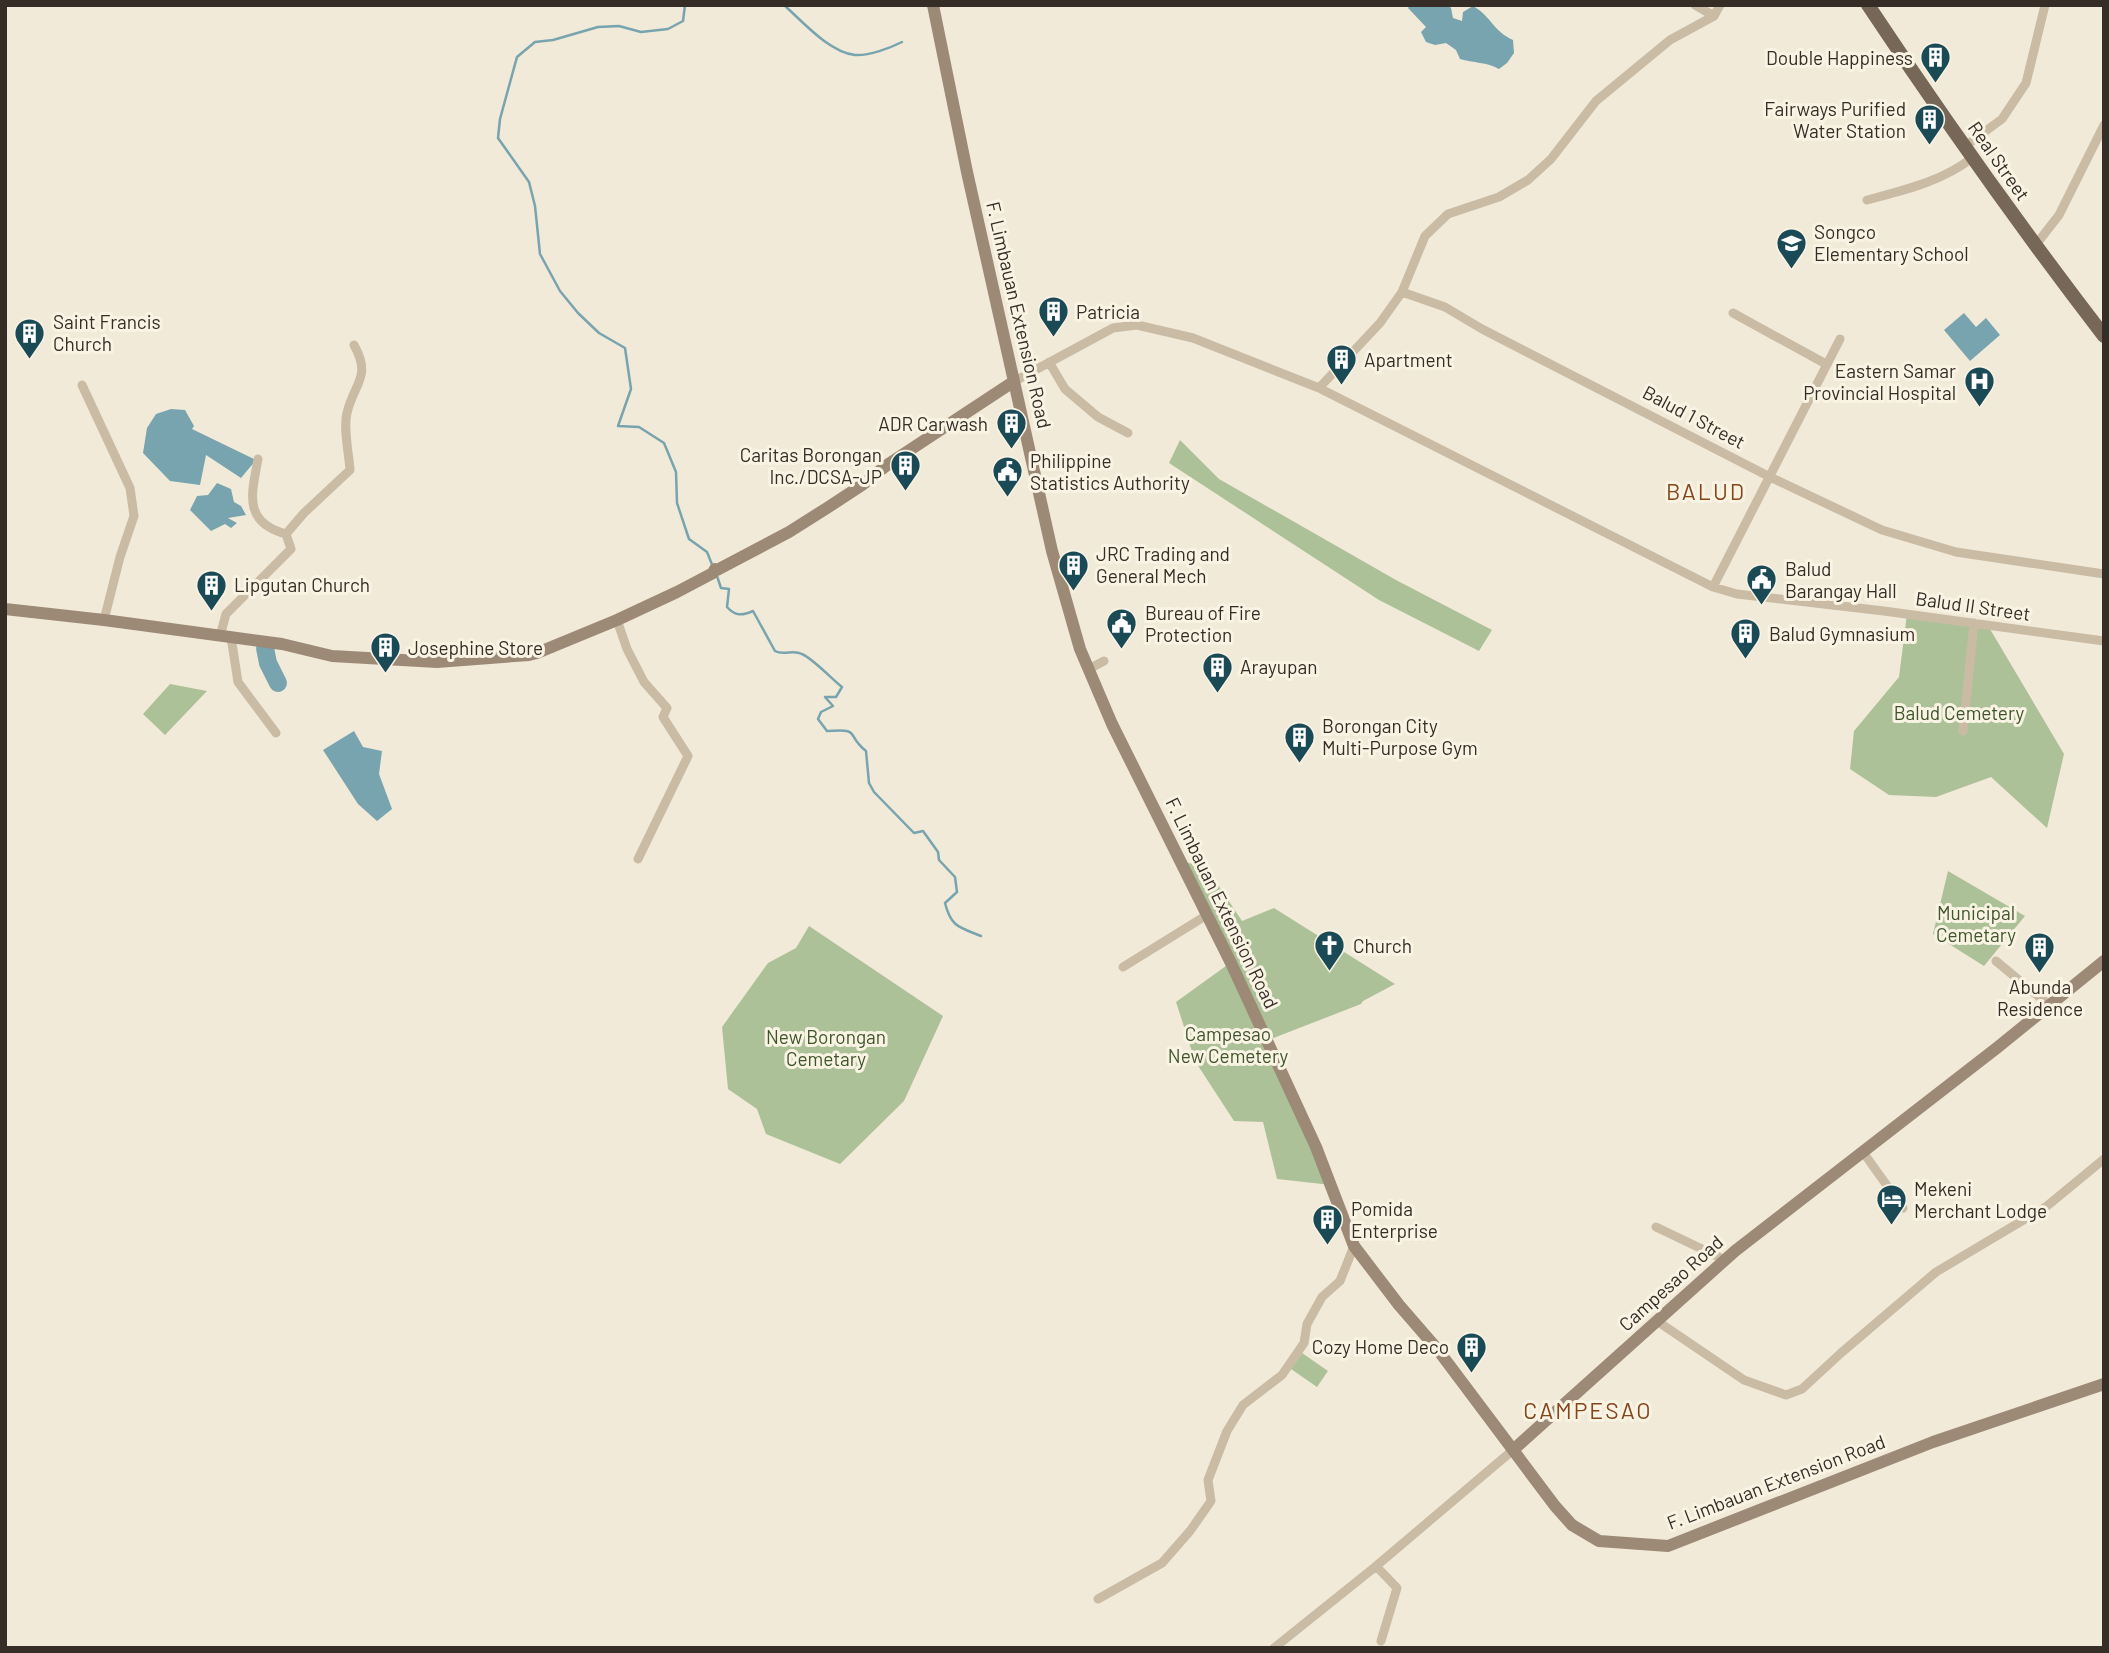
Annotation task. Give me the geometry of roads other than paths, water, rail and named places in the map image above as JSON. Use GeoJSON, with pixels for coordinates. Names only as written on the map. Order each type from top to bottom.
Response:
{"type":"FeatureCollection","features":[{"type":"Feature","properties":{"kind":"main road","name":"Real Street"},"geometry":{"type":"LineString","coordinates":[[1868,5],[2035,246],[2104,336]]}},
{"type":"Feature","properties":{"kind":"street","name":"F. Limbauan Extension Road"},"geometry":{"type":"LineString","coordinates":[[933,5],[967,172],[1052,551],[1069,615],[1089,669],[1112,724],[1231,963],[1316,1147],[1354,1246],[1438,1350],[1555,1506],[1572,1525],[1599,1541],[1668,1546],[1933,1442],[2104,1384]]}},
{"type":"Feature","properties":{"kind":"street"},"geometry":{"type":"LineString","coordinates":[[1695,5],[1714,16]]}},
{"type":"Feature","properties":{"kind":"street"},"geometry":{"type":"LineString","coordinates":[[1319,388],[1380,323],[1402,292],[1425,236],[1448,214],[1499,197],[1528,180],[1551,159],[1596,101],[1670,40],[1714,16],[1720,5]]}},
{"type":"Feature","properties":{"kind":"street"},"geometry":{"type":"LineString","coordinates":[[1867,200],[1920,186],[1942,177],[2002,119],[2026,83],[2045,5]]}},
{"type":"Feature","properties":{"kind":"street"},"geometry":{"type":"LineString","coordinates":[[2035,246],[2059,215],[2104,125]]}},
{"type":"Feature","properties":{"kind":"street","name":"Balud 1 Street"},"geometry":{"type":"LineString","coordinates":[[1402,292],[1445,307],[1770,477],[1882,530],[1956,552],[2104,574]]}},
{"type":"Feature","properties":{"kind":"street"},"geometry":{"type":"LineString","coordinates":[[1733,313],[1826,364]]}},
{"type":"Feature","properties":{"kind":"street","name":"Balud II Street"},"geometry":{"type":"LineString","coordinates":[[1013,382],[1113,328],[1137,325],[1193,338],[1319,388],[1713,587],[1737,594],[2104,641]]}},
{"type":"Feature","properties":{"kind":"street"},"geometry":{"type":"LineString","coordinates":[[1713,587],[1840,339]]}},
{"type":"Feature","properties":{"kind":"street"},"geometry":{"type":"LineString","coordinates":[[286,534],[304,513],[350,470],[346,415],[364,369],[354,345]]}},
{"type":"Feature","properties":{"kind":"street"},"geometry":{"type":"LineString","coordinates":[[1049,362],[1065,389],[1098,417],[1128,433]]}},
{"type":"Feature","properties":{"kind":"street"},"geometry":{"type":"LineString","coordinates":[[5,609],[282,644],[332,656],[437,662],[529,655],[575,638],[677,592],[789,531],[862,485],[887,465],[1013,382]]}},
{"type":"Feature","properties":{"kind":"street"},"geometry":{"type":"LineString","coordinates":[[82,385],[130,488],[134,516],[104,620]]}},
{"type":"Feature","properties":{"kind":"street"},"geometry":{"type":"LineString","coordinates":[[258,459],[251,502],[260,520],[275,531],[286,534]]}},
{"type":"Feature","properties":{"kind":"street"},"geometry":{"type":"LineString","coordinates":[[276,733],[238,682],[225,636],[226,614],[291,549],[286,534]]}},
{"type":"Feature","properties":{"kind":"street"},"geometry":{"type":"LineString","coordinates":[[617,620],[627,649],[644,682],[667,708],[663,717],[688,756],[638,859]]}},
{"type":"Feature","properties":{"kind":"street"},"geometry":{"type":"LineString","coordinates":[[1963,731],[1974,623]]}},
{"type":"Feature","properties":{"kind":"street"},"geometry":{"type":"LineString","coordinates":[[1089,669],[1104,661]]}},
{"type":"Feature","properties":{"kind":"street"},"geometry":{"type":"LineString","coordinates":[[1123,967],[1206,915]]}},
{"type":"Feature","properties":{"kind":"street"},"geometry":{"type":"LineString","coordinates":[[1996,961],[2049,1005]]}},
{"type":"Feature","properties":{"kind":"street","name":"Campesao Road"},"geometry":{"type":"LineString","coordinates":[[1274,1648],[1513,1450],[1725,1261],[2104,961]]}},
{"type":"Feature","properties":{"kind":"street"},"geometry":{"type":"LineString","coordinates":[[1863,1152],[1903,1208]]}},
{"type":"Feature","properties":{"kind":"street"},"geometry":{"type":"LineString","coordinates":[[1657,1321],[1744,1380],[1786,1395],[1802,1389],[1937,1272],[2048,1206],[2103,1160]]}},
{"type":"Feature","properties":{"kind":"street"},"geometry":{"type":"LineString","coordinates":[[1656,1227],[1725,1261]]}},
{"type":"Feature","properties":{"kind":"street"},"geometry":{"type":"LineString","coordinates":[[1098,1599],[1162,1563],[1190,1531],[1210,1501],[1209,1480],[1227,1431],[1243,1405],[1282,1375],[1304,1343],[1307,1324],[1322,1297],[1340,1281],[1354,1246]]}},
{"type":"Feature","properties":{"kind":"street"},"geometry":{"type":"LineString","coordinates":[[1376,1566],[1397,1588],[1381,1642]]}},
{"type":"Feature","properties":{"kind":"water"},"geometry":{"type":"Polygon","coordinates":[[[1410,5],[1448,5],[1453,18],[1462,21],[1463,12],[1473,6],[1513,40],[1514,53],[1499,69],[1460,59],[1456,50],[1446,43],[1435,45],[1426,42],[1421,32],[1426,27],[1408,8],[1410,5]]]}},
{"type":"Feature","properties":{"kind":"water"},"geometry":{"type":"Polygon","coordinates":[[[1964,313],[1976,327],[1986,318],[2000,335],[1970,361],[1944,330],[1964,313]]]}},
{"type":"Feature","properties":{"kind":"water"},"geometry":{"type":"Polygon","coordinates":[[[171,409],[185,410],[194,426],[192,429],[256,460],[241,478],[206,455],[200,485],[170,481],[143,453],[147,428],[156,414],[171,409]]]}},
{"type":"Feature","properties":{"kind":"water"},"geometry":{"type":"Polygon","coordinates":[[[217,483],[231,489],[234,502],[241,506],[246,515],[228,518],[237,523],[231,528],[225,524],[211,531],[190,510],[197,496],[208,495],[217,483]]]}},
{"type":"Feature","properties":{"kind":"water"},"geometry":{"type":"Polygon","coordinates":[[[354,731],[363,747],[382,751],[379,774],[392,809],[377,821],[358,804],[323,750],[354,731]]]}},
{"type":"Feature","properties":{"kind":"waterway"},"geometry":{"type":"LineString","coordinates":[[685,5],[683,21],[668,29],[641,32],[619,26],[598,27],[553,40],[535,42],[517,57],[500,119],[498,138],[529,182],[535,206],[540,254],[560,291],[599,333],[625,348],[631,389],[618,426],[639,427],[664,443],[676,472],[677,503],[689,539],[707,552],[713,567]]}},
{"type":"Feature","properties":{"kind":"waterway"},"geometry":{"type":"LineString","coordinates":[[784,5],[817,35],[845,53],[867,54],[902,42]]}},
{"type":"Feature","properties":{"kind":"waterway"},"geometry":{"type":"LineString","coordinates":[[717,576],[721,588],[729,589],[727,607],[739,614],[753,611],[775,651],[795,652],[806,656],[842,687],[836,697],[825,697],[833,706],[821,712],[818,719],[827,731],[849,732],[866,751],[869,783],[874,792],[914,833],[923,831],[938,852],[939,860],[955,877],[957,892],[945,903],[953,922],[981,936]]}},
{"type":"Feature","properties":{"kind":"waterway"},"geometry":{"type":"LineString","coordinates":[[265,648],[268,663],[278,683]]}},
{"type":"Feature","properties":{"kind":"place","name":"Double Happiness"},"geometry":{"type":"Point","coordinates":[1936,85]}},
{"type":"Feature","properties":{"kind":"place","name":"Fairways Purified Water Station"},"geometry":{"type":"Point","coordinates":[1929,147]}},
{"type":"Feature","properties":{"kind":"place","name":"Songco Elementary School"},"geometry":{"type":"Point","coordinates":[1791,270]}},
{"type":"Feature","properties":{"kind":"place","name":"Patricia"},"geometry":{"type":"Point","coordinates":[1053,339]}},
{"type":"Feature","properties":{"kind":"place","name":"Saint Francis Church"},"geometry":{"type":"Point","coordinates":[30,360]}},
{"type":"Feature","properties":{"kind":"place","name":"Apartment"},"geometry":{"type":"Point","coordinates":[1341,387]}},
{"type":"Feature","properties":{"kind":"place","name":"Eastern Samar Provincial Hospital"},"geometry":{"type":"Point","coordinates":[1979,409]}},
{"type":"Feature","properties":{"kind":"place","name":"ADR Carwash"},"geometry":{"type":"Point","coordinates":[1011,451]}},
{"type":"Feature","properties":{"kind":"place","name":"Caritas Borongan Inc./DCSA-JP"},"geometry":{"type":"Point","coordinates":[905,493]}},
{"type":"Feature","properties":{"kind":"place","name":"Philippine Statistics Authority"},"geometry":{"type":"Point","coordinates":[1007,499]}},
{"type":"Feature","properties":{"kind":"place","name":"JRC Trading and General Mech"},"geometry":{"type":"Point","coordinates":[1073,592]}},
{"type":"Feature","properties":{"kind":"place","name":"Balud Barangay Hall"},"geometry":{"type":"Point","coordinates":[1762,607]}},
{"type":"Feature","properties":{"kind":"place","name":"Lipgutan Church"},"geometry":{"type":"Point","coordinates":[211,612]}},
{"type":"Feature","properties":{"kind":"place","name":"Bureau of Fire Protection"},"geometry":{"type":"Point","coordinates":[1122,651]}},
{"type":"Feature","properties":{"kind":"place","name":"Balud Gymnasium"},"geometry":{"type":"Point","coordinates":[1746,661]}},
{"type":"Feature","properties":{"kind":"place","name":"Josephine Store"},"geometry":{"type":"Point","coordinates":[385,675]}},
{"type":"Feature","properties":{"kind":"place","name":"Arayupan"},"geometry":{"type":"Point","coordinates":[1217,694]}},
{"type":"Feature","properties":{"kind":"place","name":"Borongan City Multi-Purpose Gym"},"geometry":{"type":"Point","coordinates":[1299,764]}},
{"type":"Feature","properties":{"kind":"place","name":"Church"},"geometry":{"type":"Point","coordinates":[1330,973]}},
{"type":"Feature","properties":{"kind":"place","name":"Abunda Residence"},"geometry":{"type":"Point","coordinates":[2040,975]}},
{"type":"Feature","properties":{"kind":"place","name":"Mekeni Merchant Lodge"},"geometry":{"type":"Point","coordinates":[1891,1227]}},
{"type":"Feature","properties":{"kind":"place","name":"Pomida Enterprise"},"geometry":{"type":"Point","coordinates":[1328,1247]}},
{"type":"Feature","properties":{"kind":"place","name":"Cozy Home Deco"},"geometry":{"type":"Point","coordinates":[1472,1374]}},
{"type":"Feature","properties":{"kind":"district","name":"BALUD"},"geometry":{"type":"Point","coordinates":[1706,492]}},
{"type":"Feature","properties":{"kind":"district","name":"CAMPESAO"},"geometry":{"type":"Point","coordinates":[1588,1411]}},
{"type":"Feature","properties":{"kind":"park label","name":"Balud Cemetery"},"geometry":{"type":"Point","coordinates":[1959,713]}},
{"type":"Feature","properties":{"kind":"park label","name":"Municipal Cemetary"},"geometry":{"type":"Point","coordinates":[1976,924]}},
{"type":"Feature","properties":{"kind":"park label","name":"Campesao New Cemetery"},"geometry":{"type":"Point","coordinates":[1228,1045]}},
{"type":"Feature","properties":{"kind":"park label","name":"New Borongan Cemetary"},"geometry":{"type":"Point","coordinates":[826,1048]}}]}
